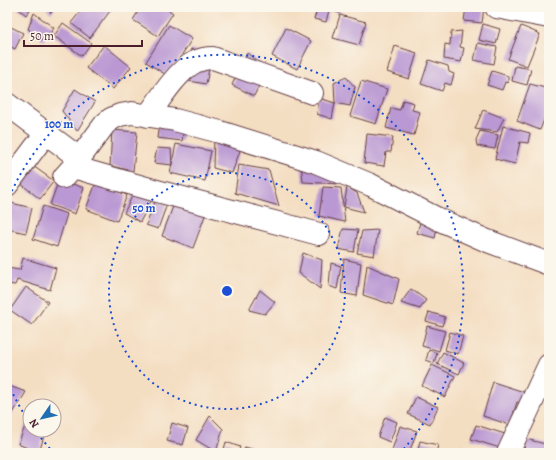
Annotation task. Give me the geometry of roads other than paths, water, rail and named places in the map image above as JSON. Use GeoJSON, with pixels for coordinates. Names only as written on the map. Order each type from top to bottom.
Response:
{"type":"FeatureCollection","features":[{"type":"Feature","properties":{"kind":"street"},"geometry":{"type":"LineString","coordinates":[[496,7],[549,17]]}},
{"type":"Feature","properties":{"kind":"street"},"geometry":{"type":"LineString","coordinates":[[148,116],[183,70],[194,62],[203,58],[213,58],[312,93]]}},
{"type":"Feature","properties":{"kind":"street"},"geometry":{"type":"LineString","coordinates":[[7,104],[46,133],[72,167],[319,234]]}},
{"type":"Feature","properties":{"kind":"street"},"geometry":{"type":"LineString","coordinates":[[72,167],[105,124],[111,119],[120,115],[132,114],[175,120],[220,132],[316,162],[371,185],[440,220],[485,240],[549,264]]}},
{"type":"Feature","properties":{"kind":"street"},"geometry":{"type":"LineString","coordinates":[[7,184],[46,133]]}},
{"type":"Feature","properties":{"kind":"street"},"geometry":{"type":"LineString","coordinates":[[508,453],[549,365]]}}]}
